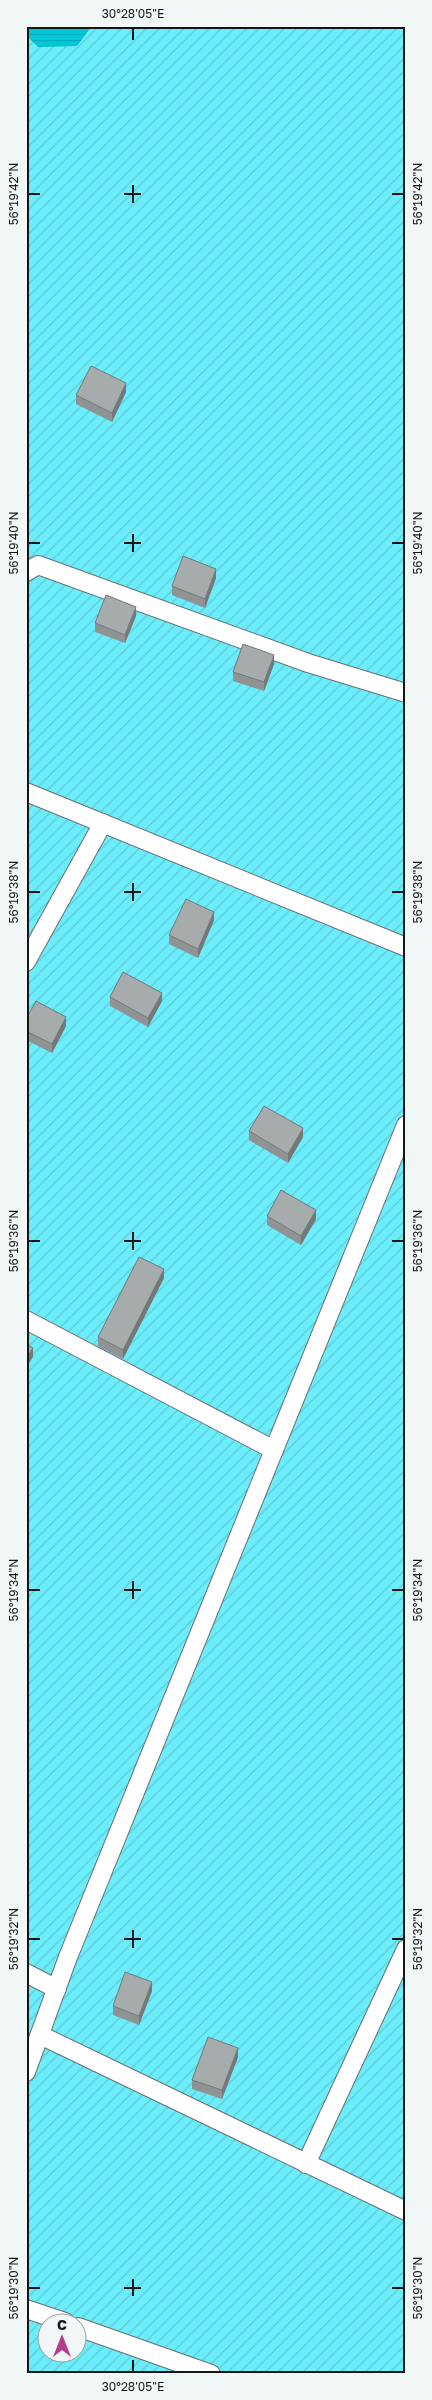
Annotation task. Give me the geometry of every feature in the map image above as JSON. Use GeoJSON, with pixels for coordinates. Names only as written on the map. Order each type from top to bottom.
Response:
{"type":"FeatureCollection","features":[{"type":"Feature","properties":{"kind":"lane"},"geometry":{"type":"LineString","coordinates":[[26,572],[38,565],[308,663],[406,693]]}},
{"type":"Feature","properties":{"kind":"lane"},"geometry":{"type":"LineString","coordinates":[[26,792],[406,947]]}},
{"type":"Feature","properties":{"kind":"lane"},"geometry":{"type":"LineString","coordinates":[[26,962],[104,823]]}},
{"type":"Feature","properties":{"kind":"lane"},"geometry":{"type":"LineString","coordinates":[[26,2072],[57,1989],[406,1125]]}},
{"type":"Feature","properties":{"kind":"lane"},"geometry":{"type":"LineString","coordinates":[[26,1320],[274,1450]]}},
{"type":"Feature","properties":{"kind":"lane"},"geometry":{"type":"LineString","coordinates":[[306,2164],[406,1949]]}},
{"type":"Feature","properties":{"kind":"lane"},"geometry":{"type":"LineString","coordinates":[[26,1974],[57,1989]]}},
{"type":"Feature","properties":{"kind":"lane"},"geometry":{"type":"LineString","coordinates":[[40,2035],[406,2211]]}},
{"type":"Feature","properties":{"kind":"lane"},"geometry":{"type":"LineString","coordinates":[[26,2309],[38,2313]]}},
{"type":"Feature","properties":{"kind":"lane"},"geometry":{"type":"LineString","coordinates":[[88,2331],[212,2374]]}},
{"type":"Feature","properties":{"kind":"shaded area"},"geometry":{"type":"Polygon","coordinates":[[[26,26],[406,26],[406,2374],[26,2374],[26,26]]]}},
{"type":"Feature","properties":{"kind":"shaded area"},"geometry":{"type":"Polygon","coordinates":[[[26,26],[92,26],[77,46],[38,47],[26,35],[26,26]]]}},
{"type":"Feature","properties":{"kind":"building"},"geometry":{"type":"Polygon","coordinates":[[[91,366],[126,383],[112,413],[76,395],[91,366]]]}},
{"type":"Feature","properties":{"kind":"building"},"geometry":{"type":"Polygon","coordinates":[[[183,556],[216,569],[205,599],[172,586],[183,556]]]}},
{"type":"Feature","properties":{"kind":"building"},"geometry":{"type":"Polygon","coordinates":[[[106,595],[136,607],[125,635],[95,623],[106,595]]]}},
{"type":"Feature","properties":{"kind":"building"},"geometry":{"type":"Polygon","coordinates":[[[243,644],[274,655],[264,682],[233,672],[243,644]]]}},
{"type":"Feature","properties":{"kind":"building"},"geometry":{"type":"Polygon","coordinates":[[[186,899],[214,912],[198,949],[169,935],[186,899]]]}},
{"type":"Feature","properties":{"kind":"building"},"geometry":{"type":"Polygon","coordinates":[[[123,972],[162,993],[148,1018],[110,997],[123,972]]]}},
{"type":"Feature","properties":{"kind":"building"},"geometry":{"type":"Polygon","coordinates":[[[36,1001],[66,1017],[52,1044],[26,1031],[26,1019],[36,1001]]]}},
{"type":"Feature","properties":{"kind":"building"},"geometry":{"type":"Polygon","coordinates":[[[264,1106],[303,1128],[288,1154],[249,1131],[264,1106]]]}},
{"type":"Feature","properties":{"kind":"building"},"geometry":{"type":"Polygon","coordinates":[[[281,1190],[316,1210],[301,1236],[267,1216],[281,1190]]]}},
{"type":"Feature","properties":{"kind":"building"},"geometry":{"type":"Polygon","coordinates":[[[139,1257],[164,1269],[123,1350],[98,1337],[139,1257]]]}},
{"type":"Feature","properties":{"kind":"building"},"geometry":{"type":"Polygon","coordinates":[[[26,1344],[33,1348],[26,1359],[26,1344]]]}},
{"type":"Feature","properties":{"kind":"building"},"geometry":{"type":"Polygon","coordinates":[[[125,1972],[152,1982],[139,2016],[113,2006],[125,1972]]]}},
{"type":"Feature","properties":{"kind":"building"},"geometry":{"type":"Polygon","coordinates":[[[208,2037],[238,2048],[222,2090],[192,2080],[208,2037]]]}}]}
